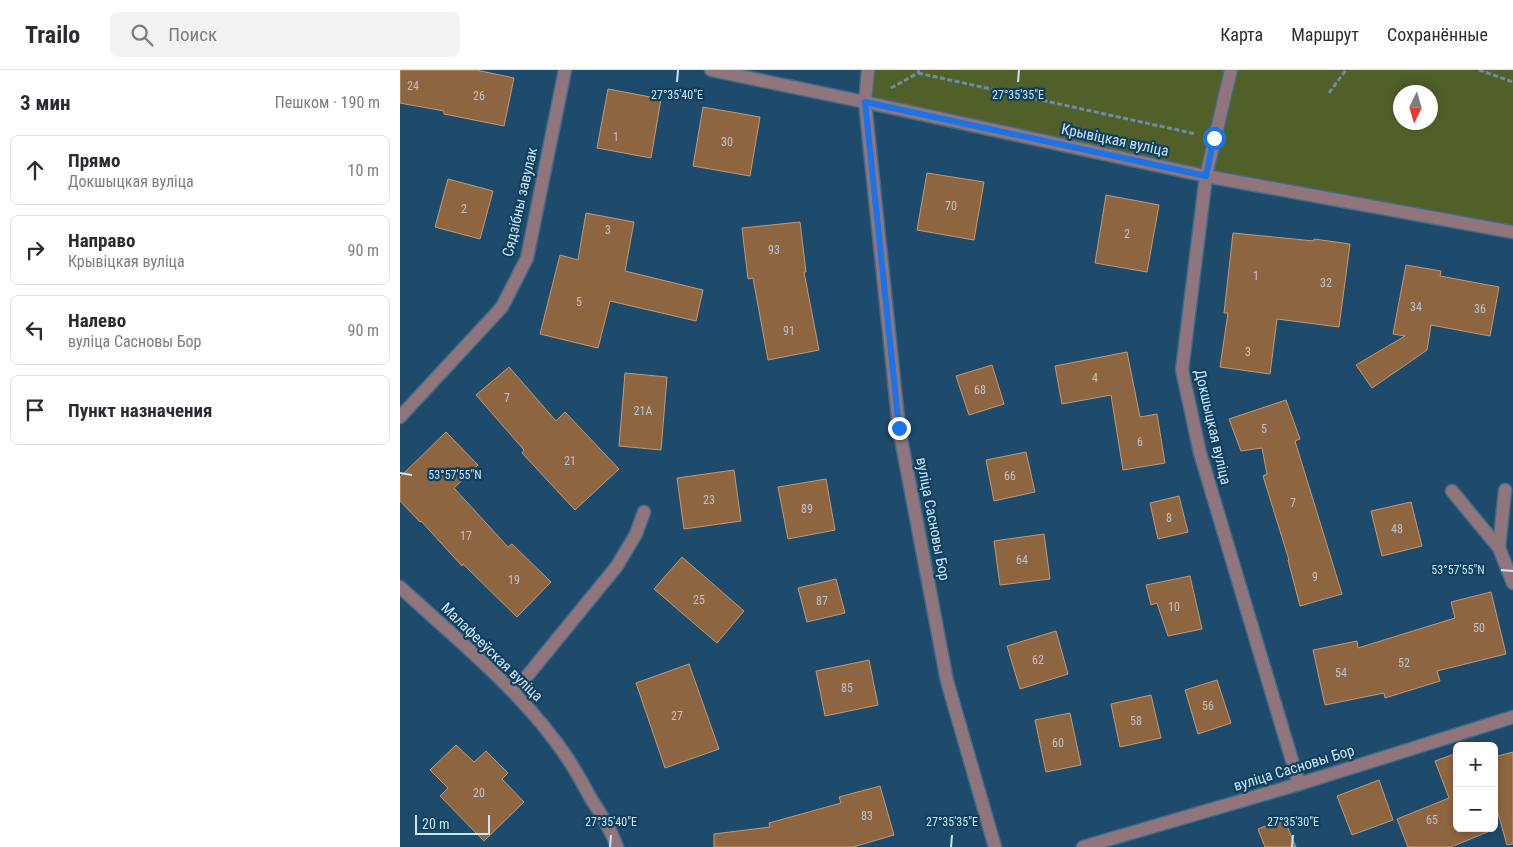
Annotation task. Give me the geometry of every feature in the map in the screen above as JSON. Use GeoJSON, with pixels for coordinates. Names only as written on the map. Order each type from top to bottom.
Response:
{"type":"FeatureCollection","features":[{"type":"Feature","properties":{"kind":"street","name":"Сядзібны завулак"},"geometry":{"type":"LineString","coordinates":[[400,416],[502,308],[527,258],[565,70]]}},
{"type":"Feature","properties":{"kind":"street","name":"Крывіцкая вуліца"},"geometry":{"type":"LineString","coordinates":[[711,70],[1206,176],[1513,232]]}},
{"type":"Feature","properties":{"kind":"street","name":"вуліца Сасновы Бор"},"geometry":{"type":"LineString","coordinates":[[868,70],[865,102],[899,428],[947,681],[995,847]]}},
{"type":"Feature","properties":{"kind":"street","name":"Докшыцкая вуліца"},"geometry":{"type":"LineString","coordinates":[[1231,70],[1206,176],[1182,370],[1200,453],[1299,784]]}},
{"type":"Feature","properties":{"kind":"street"},"geometry":{"type":"LineString","coordinates":[[1499,548],[1505,490]]}},
{"type":"Feature","properties":{"kind":"street"},"geometry":{"type":"LineString","coordinates":[[1452,491],[1499,548],[1513,583]]}},
{"type":"Feature","properties":{"kind":"street"},"geometry":{"type":"LineString","coordinates":[[514,692],[617,566],[636,534],[644,512]]}},
{"type":"Feature","properties":{"kind":"street","name":"Малафееўская вуліца"},"geometry":{"type":"LineString","coordinates":[[400,587],[514,692],[558,744],[607,825],[617,847]]}},
{"type":"Feature","properties":{"kind":"street","name":"вуліца Сасновы Бор"},"geometry":{"type":"LineString","coordinates":[[1083,847],[1299,784],[1513,717]]}},
{"type":"Feature","properties":{"kind":"path"},"geometry":{"type":"LineString","coordinates":[[1329,93],[1346,70]]}},
{"type":"Feature","properties":{"kind":"path"},"geometry":{"type":"LineString","coordinates":[[1479,70],[1513,82]]}},
{"type":"Feature","properties":{"kind":"path"},"geometry":{"type":"LineString","coordinates":[[918,73],[1214,138]]}},
{"type":"Feature","properties":{"kind":"green space"},"geometry":{"type":"Polygon","coordinates":[[[868,70],[1513,70],[1513,232],[865,102],[868,70]]]}},
{"type":"Feature","properties":{"kind":"building"},"geometry":{"type":"Polygon","coordinates":[[[400,70],[476,70],[514,78],[504,126],[444,114],[444,111],[400,103],[400,70]]]}},
{"type":"Feature","properties":{"kind":"building"},"geometry":{"type":"Polygon","coordinates":[[[608,89],[661,99],[651,158],[597,148],[608,89]]]}},
{"type":"Feature","properties":{"kind":"building"},"geometry":{"type":"Polygon","coordinates":[[[703,107],[760,117],[750,176],[693,166],[703,107]]]}},
{"type":"Feature","properties":{"kind":"building"},"geometry":{"type":"Polygon","coordinates":[[[927,173],[984,182],[974,240],[917,230],[927,173]]]}},
{"type":"Feature","properties":{"kind":"building"},"geometry":{"type":"Polygon","coordinates":[[[448,179],[493,191],[480,239],[435,227],[448,179]]]}},
{"type":"Feature","properties":{"kind":"building"},"geometry":{"type":"Polygon","coordinates":[[[1106,195],[1159,205],[1147,272],[1095,263],[1106,195]]]}},
{"type":"Feature","properties":{"kind":"building"},"geometry":{"type":"Polygon","coordinates":[[[586,213],[634,222],[625,271],[703,290],[696,321],[610,301],[598,348],[540,334],[560,255],[578,260],[586,213]]]}},
{"type":"Feature","properties":{"kind":"building"},"geometry":{"type":"Polygon","coordinates":[[[800,222],[806,272],[804,272],[819,350],[768,360],[753,278],[748,279],[742,228],[800,222]]]}},
{"type":"Feature","properties":{"kind":"building"},"geometry":{"type":"Polygon","coordinates":[[[1233,233],[1314,241],[1314,239],[1350,244],[1339,327],[1277,319],[1270,374],[1220,367],[1228,313],[1224,313],[1233,233]]]}},
{"type":"Feature","properties":{"kind":"building"},"geometry":{"type":"Polygon","coordinates":[[[1406,265],[1441,271],[1440,276],[1499,287],[1490,336],[1431,325],[1427,350],[1372,388],[1356,365],[1405,336],[1393,334],[1406,265]]]}},
{"type":"Feature","properties":{"kind":"building"},"geometry":{"type":"Polygon","coordinates":[[[1127,352],[1140,417],[1157,414],[1165,463],[1123,470],[1111,395],[1062,404],[1055,366],[1127,352]]]}},
{"type":"Feature","properties":{"kind":"building"},"geometry":{"type":"Polygon","coordinates":[[[992,365],[1004,404],[969,415],[956,376],[992,365]]]}},
{"type":"Feature","properties":{"kind":"building"},"geometry":{"type":"Polygon","coordinates":[[[509,367],[556,421],[565,412],[619,469],[575,510],[522,453],[524,450],[476,395],[509,367]]]}},
{"type":"Feature","properties":{"kind":"building"},"geometry":{"type":"Polygon","coordinates":[[[625,373],[667,377],[661,450],[619,446],[625,373]]]}},
{"type":"Feature","properties":{"kind":"building"},"geometry":{"type":"Polygon","coordinates":[[[1286,400],[1300,439],[1295,441],[1342,594],[1300,606],[1289,560],[1263,476],[1267,474],[1262,448],[1241,451],[1229,419],[1286,400]]]}},
{"type":"Feature","properties":{"kind":"building"},"geometry":{"type":"Polygon","coordinates":[[[446,432],[478,465],[454,488],[508,547],[512,544],[551,582],[517,617],[463,564],[462,566],[400,501],[400,477],[446,432]]]}},
{"type":"Feature","properties":{"kind":"building"},"geometry":{"type":"Polygon","coordinates":[[[1026,452],[1035,492],[994,501],[986,460],[1026,452]]]}},
{"type":"Feature","properties":{"kind":"building"},"geometry":{"type":"Polygon","coordinates":[[[734,470],[741,521],[684,529],[677,478],[734,470]]]}},
{"type":"Feature","properties":{"kind":"building"},"geometry":{"type":"Polygon","coordinates":[[[826,479],[835,530],[788,539],[778,487],[826,479]]]}},
{"type":"Feature","properties":{"kind":"building"},"geometry":{"type":"Polygon","coordinates":[[[1179,496],[1188,532],[1158,539],[1150,503],[1179,496]]]}},
{"type":"Feature","properties":{"kind":"building"},"geometry":{"type":"Polygon","coordinates":[[[1411,502],[1422,546],[1382,556],[1371,511],[1411,502]]]}},
{"type":"Feature","properties":{"kind":"building"},"geometry":{"type":"Polygon","coordinates":[[[1044,534],[1050,579],[1000,585],[994,541],[1044,534]]]}},
{"type":"Feature","properties":{"kind":"building"},"geometry":{"type":"Polygon","coordinates":[[[682,557],[744,611],[717,643],[654,589],[682,557]]]}},
{"type":"Feature","properties":{"kind":"building"},"geometry":{"type":"Polygon","coordinates":[[[1190,576],[1202,629],[1168,636],[1157,603],[1151,605],[1146,585],[1190,576]]]}},
{"type":"Feature","properties":{"kind":"building"},"geometry":{"type":"Polygon","coordinates":[[[836,579],[845,613],[807,622],[798,588],[836,579]]]}},
{"type":"Feature","properties":{"kind":"building"},"geometry":{"type":"Polygon","coordinates":[[[1491,592],[1506,654],[1437,671],[1440,681],[1385,698],[1384,693],[1325,705],[1313,650],[1357,641],[1358,648],[1455,618],[1451,602],[1491,592]]]}},
{"type":"Feature","properties":{"kind":"building"},"geometry":{"type":"Polygon","coordinates":[[[1056,631],[1068,674],[1020,689],[1007,646],[1056,631]]]}},
{"type":"Feature","properties":{"kind":"building"},"geometry":{"type":"Polygon","coordinates":[[[869,660],[878,705],[825,716],[816,671],[869,660]]]}},
{"type":"Feature","properties":{"kind":"building"},"geometry":{"type":"Polygon","coordinates":[[[689,664],[719,749],[665,768],[636,683],[689,664]]]}},
{"type":"Feature","properties":{"kind":"building"},"geometry":{"type":"Polygon","coordinates":[[[1217,680],[1231,723],[1198,734],[1185,690],[1217,680]]]}},
{"type":"Feature","properties":{"kind":"building"},"geometry":{"type":"Polygon","coordinates":[[[1151,695],[1161,738],[1120,747],[1111,704],[1151,695]]]}},
{"type":"Feature","properties":{"kind":"building"},"geometry":{"type":"Polygon","coordinates":[[[1070,713],[1081,765],[1046,772],[1035,720],[1070,713]]]}},
{"type":"Feature","properties":{"kind":"building"},"geometry":{"type":"Polygon","coordinates":[[[456,745],[474,762],[486,751],[508,773],[502,779],[524,802],[484,841],[440,796],[448,788],[430,770],[456,745]]]}},
{"type":"Feature","properties":{"kind":"building"},"geometry":{"type":"Polygon","coordinates":[[[1513,752],[1513,844],[1507,845],[1498,813],[1498,756],[1513,752]]]}},
{"type":"Feature","properties":{"kind":"building"},"geometry":{"type":"Polygon","coordinates":[[[1453,754],[1453,832],[1488,832],[1451,847],[1408,847],[1397,819],[1449,798],[1435,761],[1453,754]]]}},
{"type":"Feature","properties":{"kind":"building"},"geometry":{"type":"Polygon","coordinates":[[[1379,780],[1393,820],[1352,835],[1337,796],[1379,780]]]}},
{"type":"Feature","properties":{"kind":"building"},"geometry":{"type":"Polygon","coordinates":[[[880,786],[894,835],[853,847],[714,847],[714,834],[770,827],[769,823],[841,803],[839,797],[880,786]]]}},
{"type":"Feature","properties":{"kind":"building"},"geometry":{"type":"Polygon","coordinates":[[[1284,819],[1296,847],[1265,847],[1258,829],[1284,819]]]}},
{"type":"Feature","properties":{"kind":"route"},"geometry":{"type":"LineString","coordinates":[[899,428],[865,102],[1206,176],[1214,138]]}}]}
